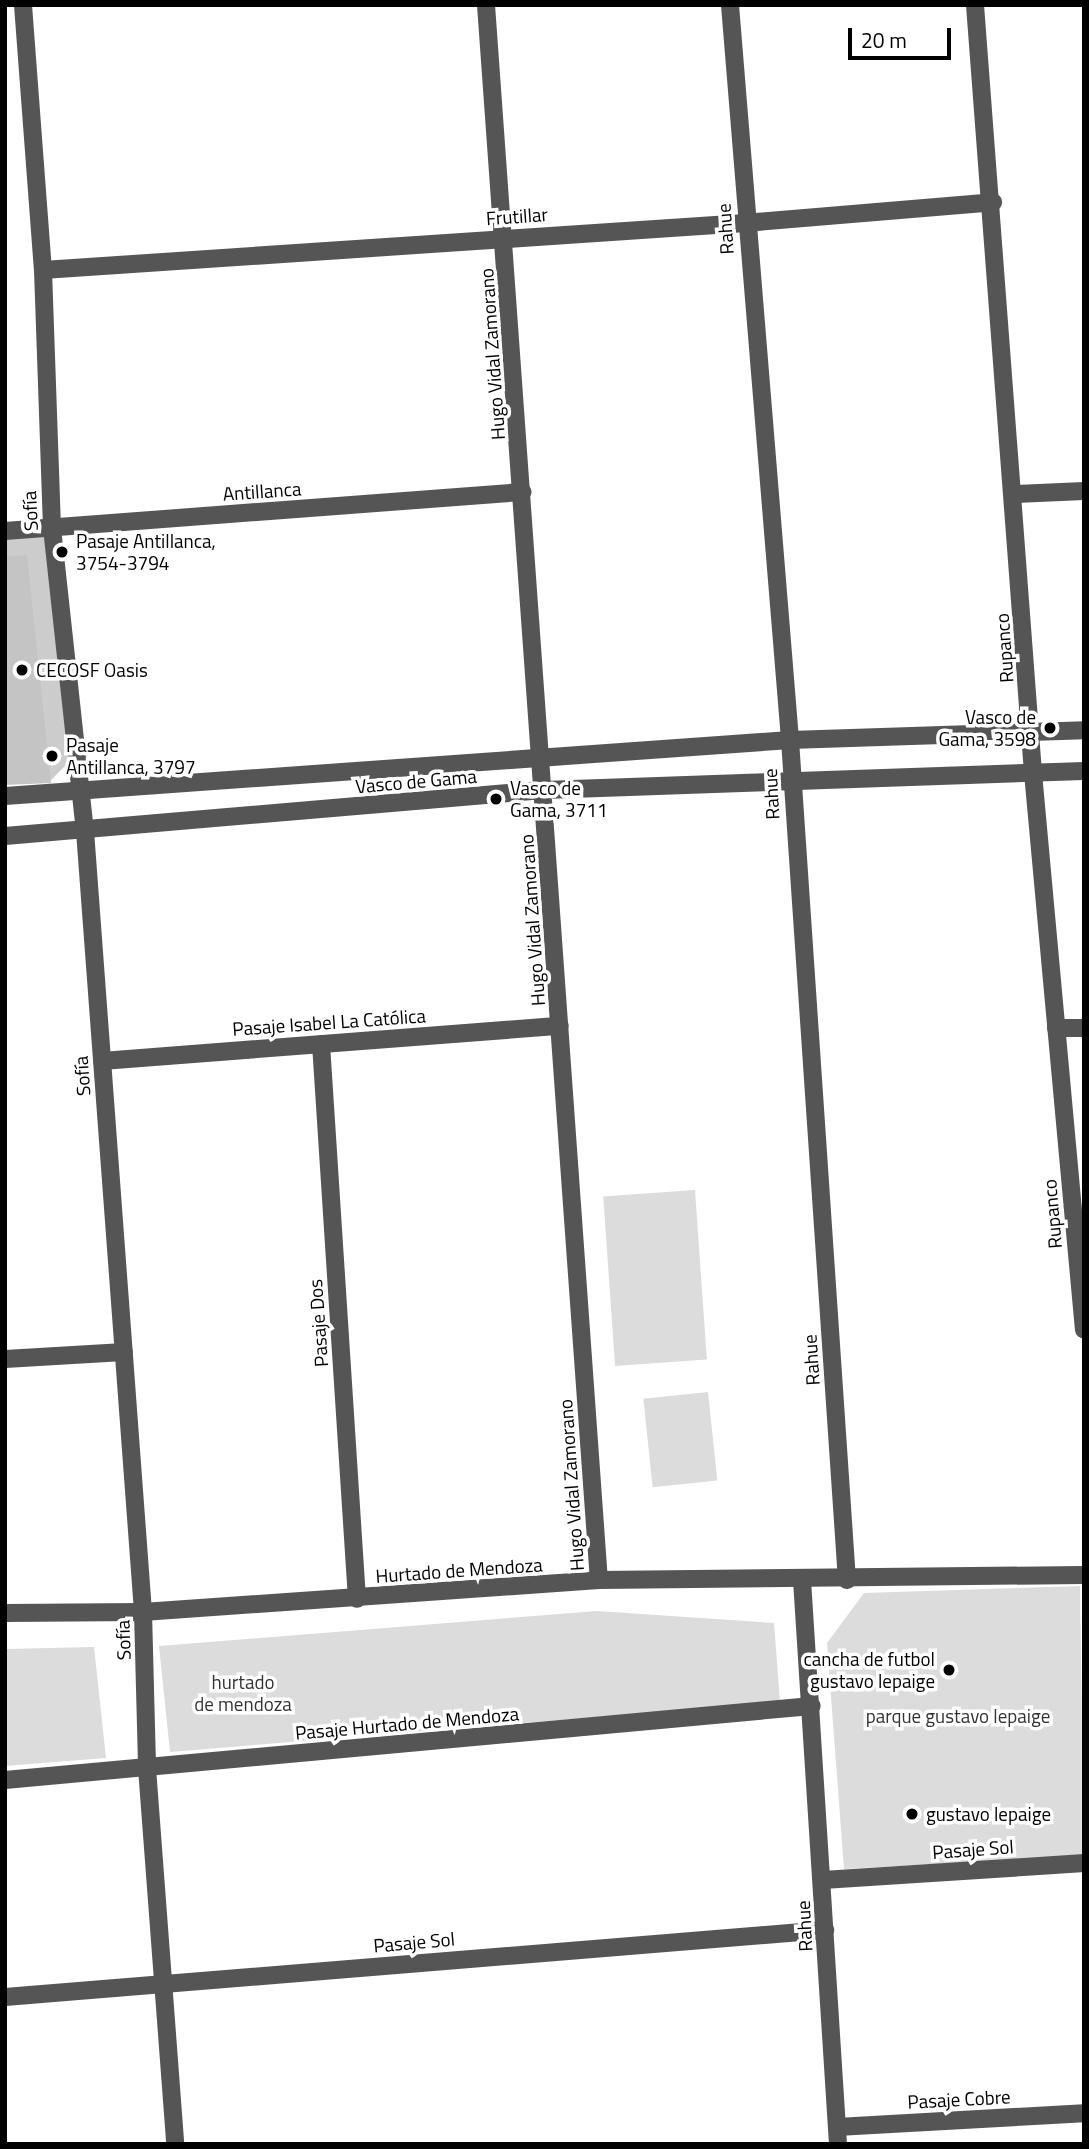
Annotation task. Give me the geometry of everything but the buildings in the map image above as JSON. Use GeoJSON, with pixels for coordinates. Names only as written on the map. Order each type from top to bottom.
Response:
{"type":"FeatureCollection","features":[{"type":"Feature","properties":{"kind":"street","name":"Sofía"},"geometry":{"type":"LineString","coordinates":[[23,5],[43,270],[52,528],[82,791],[143,1612],[147,1768],[175,2144]]}},
{"type":"Feature","properties":{"kind":"street","name":"Hugo Vidal Zamorano"},"geometry":{"type":"LineString","coordinates":[[485,5],[505,237],[599,1580]]}},
{"type":"Feature","properties":{"kind":"street","name":"Rahue"},"geometry":{"type":"LineString","coordinates":[[730,5],[745,223],[790,740],[847,1580]]}},
{"type":"Feature","properties":{"kind":"street","name":"Rupanco"},"geometry":{"type":"LineString","coordinates":[[975,5],[993,202],[1032,773],[1084,1330]]}},
{"type":"Feature","properties":{"kind":"street","name":"Frutillar"},"geometry":{"type":"LineString","coordinates":[[43,270],[745,223],[993,202]]}},
{"type":"Feature","properties":{"kind":"street"},"geometry":{"type":"LineString","coordinates":[[1014,494],[1084,491]]}},
{"type":"Feature","properties":{"kind":"street","name":"Antillanca"},"geometry":{"type":"LineString","coordinates":[[5,531],[523,492]]}},
{"type":"Feature","properties":{"kind":"street","name":"Vasco de Gama"},"geometry":{"type":"LineString","coordinates":[[5,796],[790,740],[1084,730]]}},
{"type":"Feature","properties":{"kind":"street","name":"Vasco de Gama"},"geometry":{"type":"LineString","coordinates":[[5,836],[544,790],[1084,772]]}},
{"type":"Feature","properties":{"kind":"street","name":"Pasaje Isabel La Católica"},"geometry":{"type":"LineString","coordinates":[[102,1061],[560,1026]]}},
{"type":"Feature","properties":{"kind":"street"},"geometry":{"type":"LineString","coordinates":[[1056,1028],[1084,1028]]}},
{"type":"Feature","properties":{"kind":"street","name":"Pasaje Dos"},"geometry":{"type":"LineString","coordinates":[[321,1044],[357,1598]]}},
{"type":"Feature","properties":{"kind":"street"},"geometry":{"type":"LineString","coordinates":[[5,1359],[124,1352]]}},
{"type":"Feature","properties":{"kind":"street","name":"Hurtado de Mendoza"},"geometry":{"type":"LineString","coordinates":[[5,1613],[143,1612],[599,1580],[847,1580],[1084,1575]]}},
{"type":"Feature","properties":{"kind":"street","name":"Rahue"},"geometry":{"type":"LineString","coordinates":[[802,1580],[838,2135]]}},
{"type":"Feature","properties":{"kind":"street","name":"Pasaje Hurtado de Mendoza"},"geometry":{"type":"LineString","coordinates":[[5,1780],[812,1706]]}},
{"type":"Feature","properties":{"kind":"street","name":"Pasaje Sol"},"geometry":{"type":"LineString","coordinates":[[823,1880],[1084,1863]]}},
{"type":"Feature","properties":{"kind":"street","name":"Pasaje Sol"},"geometry":{"type":"LineString","coordinates":[[5,1997],[825,1930]]}},
{"type":"Feature","properties":{"kind":"street","name":"Pasaje Cobre"},"geometry":{"type":"LineString","coordinates":[[838,2135],[1084,2113]]}},
{"type":"Feature","properties":{"kind":"green space"},"geometry":{"type":"Polygon","coordinates":[[[695,1190],[707,1360],[615,1366],[603,1196],[695,1190]]]}},
{"type":"Feature","properties":{"kind":"green space"},"geometry":{"type":"Polygon","coordinates":[[[708,1392],[717,1481],[653,1487],[643,1399],[708,1392]]]}},
{"type":"Feature","properties":{"kind":"green space","name":"parque gustavo lepaige"},"geometry":{"type":"Polygon","coordinates":[[[1080,1586],[1084,1856],[844,1869],[827,1643],[864,1593],[1080,1586]]]}},
{"type":"Feature","properties":{"kind":"green space","name":"hurtado de mendoza"},"geometry":{"type":"Polygon","coordinates":[[[597,1611],[774,1623],[780,1702],[170,1752],[159,1646],[597,1611]]]}},
{"type":"Feature","properties":{"kind":"green space"},"geometry":{"type":"Polygon","coordinates":[[[94,1647],[106,1758],[5,1766],[5,1649],[94,1647]]]}},
{"type":"Feature","properties":{"kind":"place","name":"Pasaje Antillanca, 3754-3794"},"geometry":{"type":"Point","coordinates":[62,552]}},
{"type":"Feature","properties":{"kind":"place","name":"CECOSF Oasis"},"geometry":{"type":"Point","coordinates":[22,670]}},
{"type":"Feature","properties":{"kind":"place","name":"Vasco de Gama, 3598"},"geometry":{"type":"Point","coordinates":[1050,728]}},
{"type":"Feature","properties":{"kind":"place","name":"Pasaje Antillanca, 3797"},"geometry":{"type":"Point","coordinates":[52,756]}},
{"type":"Feature","properties":{"kind":"place","name":"Vasco de Gama, 3711"},"geometry":{"type":"Point","coordinates":[496,799]}},
{"type":"Feature","properties":{"kind":"place","name":"cancha de futbol gustavo lepaige"},"geometry":{"type":"Point","coordinates":[949,1670]}},
{"type":"Feature","properties":{"kind":"place","name":"gustavo lepaige"},"geometry":{"type":"Point","coordinates":[912,1814]}}]}
